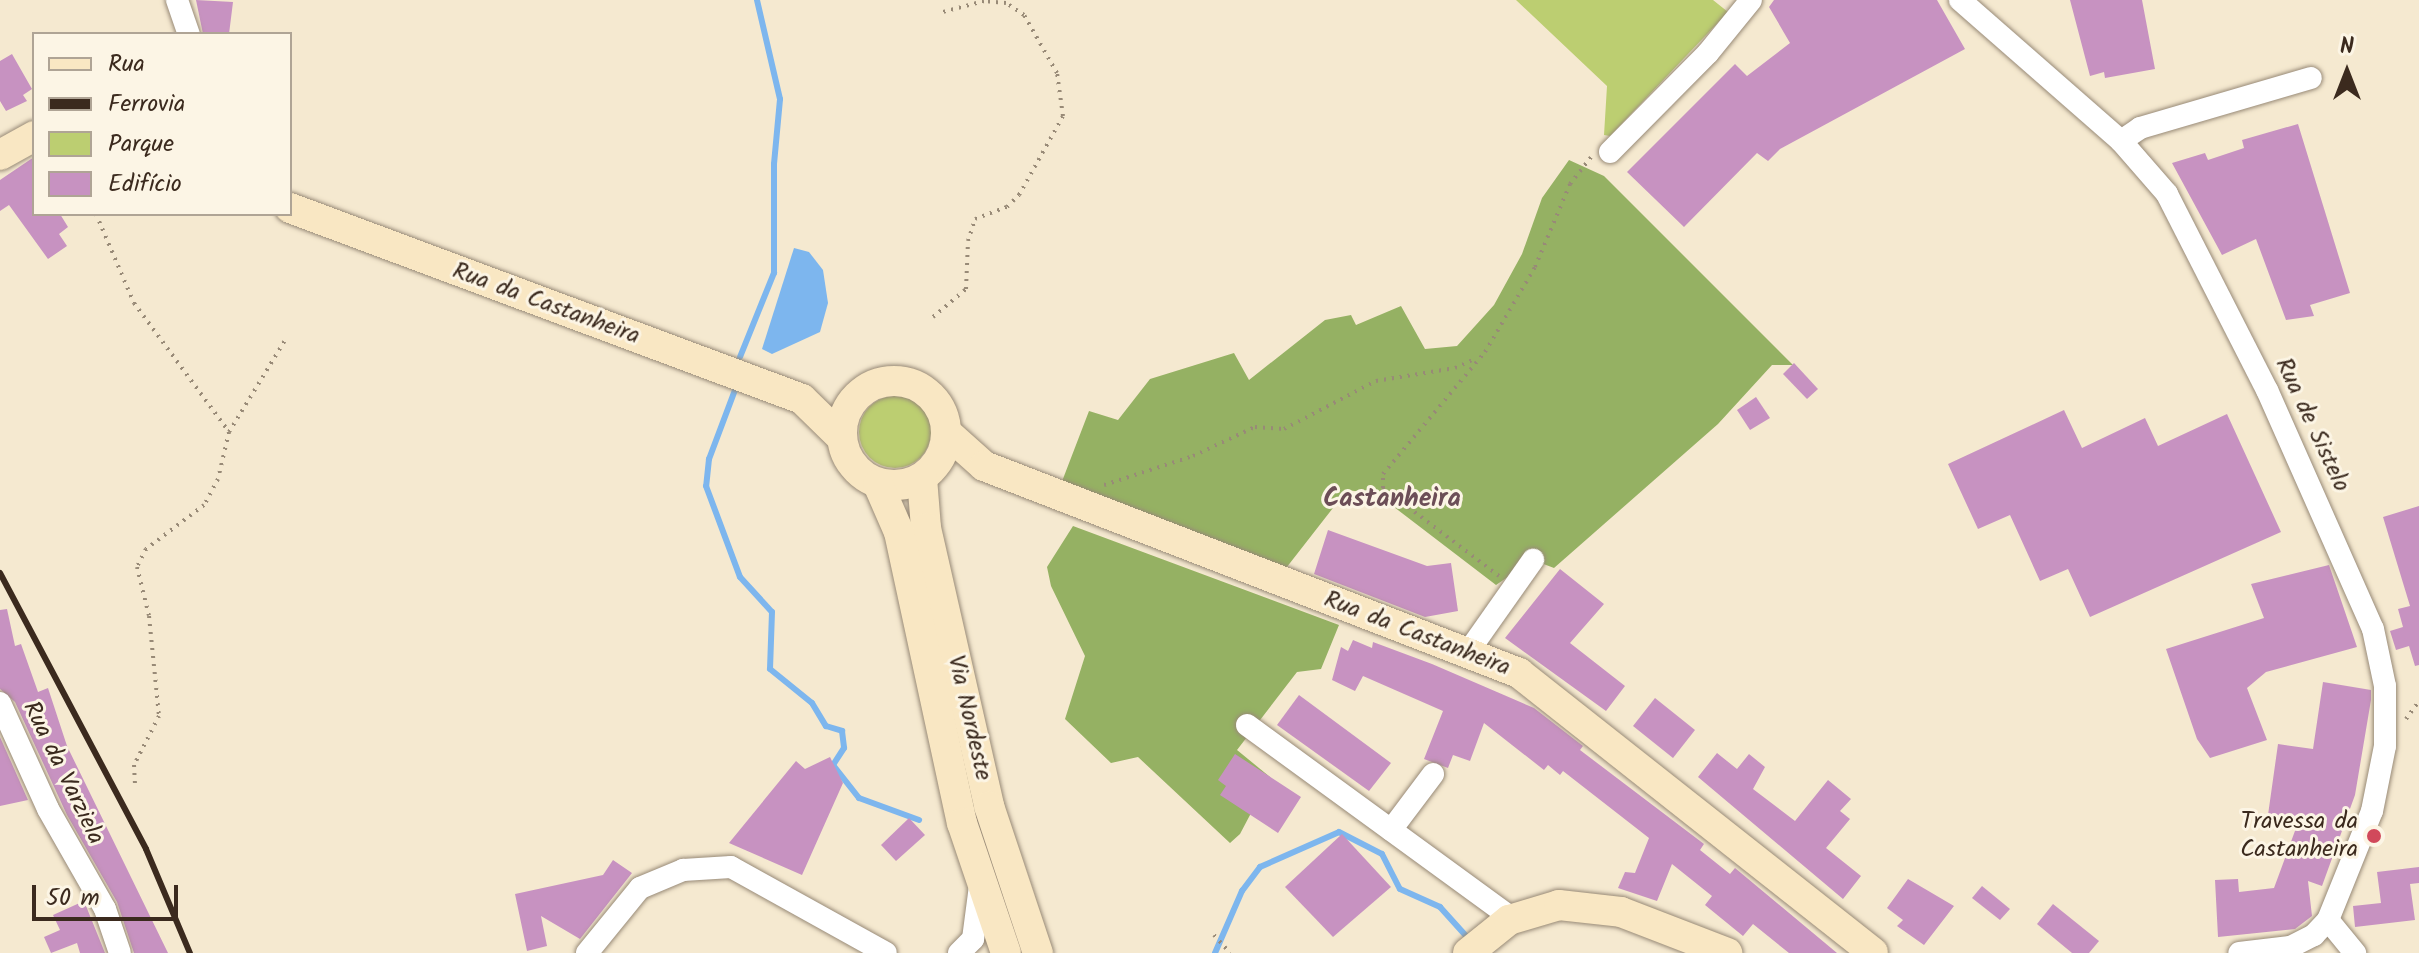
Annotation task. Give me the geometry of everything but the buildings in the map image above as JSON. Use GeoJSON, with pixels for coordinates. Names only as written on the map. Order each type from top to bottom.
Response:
{"type":"FeatureCollection","features":[{"type":"Feature","properties":{"kind":"street"},"geometry":{"type":"LineString","coordinates":[[177,0],[188,32]]}},
{"type":"Feature","properties":{"kind":"street"},"geometry":{"type":"LineString","coordinates":[[1610,152],[1708,53],[1751,0]]}},
{"type":"Feature","properties":{"kind":"street","name":"Rua de Sistelo"},"geometry":{"type":"LineString","coordinates":[[1960,0],[2121,141],[2167,194],[2189,230],[2336,537],[2373,629],[2385,686],[2385,746],[2372,811],[2328,920]]}},
{"type":"Feature","properties":{"kind":"street"},"geometry":{"type":"LineString","coordinates":[[2121,141],[2140,128],[2311,78]]}},
{"type":"Feature","properties":{"kind":"street"},"geometry":{"type":"LineString","coordinates":[[0,155],[32,137]]}},
{"type":"Feature","properties":{"kind":"street","name":"Rua da Castanheira"},"geometry":{"type":"LineString","coordinates":[[292,209],[802,399],[841,437]]}},
{"type":"Feature","properties":{"kind":"street"},"geometry":{"type":"LineString","coordinates":[[887,381],[922,388],[935,400],[946,432],[945,447],[926,475],[893,486],[878,484],[852,466],[841,437],[848,406],[858,394],[887,381]]}},
{"type":"Feature","properties":{"kind":"street","name":"Rua da Castanheira"},"geometry":{"type":"LineString","coordinates":[[802,399],[858,394]]}},
{"type":"Feature","properties":{"kind":"street","name":"Rua da Castanheira"},"geometry":{"type":"LineString","coordinates":[[946,432],[984,466],[1519,673],[1873,953]]}},
{"type":"Feature","properties":{"kind":"street","name":"Rua da Castanheira"},"geometry":{"type":"LineString","coordinates":[[926,475],[984,466]]}},
{"type":"Feature","properties":{"kind":"street","name":"Via Nordeste"},"geometry":{"type":"LineString","coordinates":[[926,475],[926,528],[989,806],[1038,953]]}},
{"type":"Feature","properties":{"kind":"street","name":"Via Nordeste"},"geometry":{"type":"LineString","coordinates":[[878,484],[899,532],[980,885],[1006,953]]}},
{"type":"Feature","properties":{"kind":"street"},"geometry":{"type":"LineString","coordinates":[[1468,652],[1533,560]]}},
{"type":"Feature","properties":{"kind":"street","name":"Rua da Varziela"},"geometry":{"type":"LineString","coordinates":[[0,703],[42,797],[105,909],[120,953]]}},
{"type":"Feature","properties":{"kind":"street"},"geometry":{"type":"LineString","coordinates":[[1247,725],[1513,919]]}},
{"type":"Feature","properties":{"kind":"street"},"geometry":{"type":"LineString","coordinates":[[1391,830],[1433,774]]}},
{"type":"Feature","properties":{"kind":"street"},"geometry":{"type":"LineString","coordinates":[[587,953],[640,888],[683,870],[731,867],[886,953]]}},
{"type":"Feature","properties":{"kind":"street"},"geometry":{"type":"LineString","coordinates":[[959,953],[973,939],[980,885]]}},
{"type":"Feature","properties":{"kind":"street"},"geometry":{"type":"LineString","coordinates":[[1468,953],[1513,919],[1559,905],[1589,905],[1621,912],[1727,953]]}},
{"type":"Feature","properties":{"kind":"street"},"geometry":{"type":"LineString","coordinates":[[2239,953],[2290,947],[2314,935],[2328,920],[2355,953]]}},
{"type":"Feature","properties":{"kind":"street"},"geometry":{"type":"LineString","coordinates":[[1497,953],[1531,930],[1556,923],[1606,927],[1675,953]]}},
{"type":"Feature","properties":{"kind":"path"},"geometry":{"type":"LineString","coordinates":[[933,317],[966,289],[975,219],[1007,207],[1019,195],[1063,116],[1057,73],[1024,15],[1006,3],[984,1],[939,13]]}},
{"type":"Feature","properties":{"kind":"path"},"geometry":{"type":"LineString","coordinates":[[1083,506],[1113,479],[1137,470],[1193,456],[1255,427],[1284,429],[1376,381],[1455,368],[1475,359],[1485,352],[1535,267],[1570,184],[1588,158],[1610,152]]}},
{"type":"Feature","properties":{"kind":"path"},"geometry":{"type":"LineString","coordinates":[[97,216],[134,303],[229,432]]}},
{"type":"Feature","properties":{"kind":"path"},"geometry":{"type":"LineString","coordinates":[[135,787],[134,765],[159,716],[151,624],[137,567],[146,549],[174,532],[204,505],[226,456],[229,432],[287,337]]}},
{"type":"Feature","properties":{"kind":"path"},"geometry":{"type":"LineString","coordinates":[[1475,359],[1383,474],[1383,488],[1514,587]]}},
{"type":"Feature","properties":{"kind":"path"},"geometry":{"type":"LineString","coordinates":[[1214,935],[1223,941],[1230,953]]}},
{"type":"Feature","properties":{"kind":"green space"},"geometry":{"type":"Polygon","coordinates":[[[1516,0],[1713,0],[1728,12],[1610,136],[1604,135],[1607,86],[1516,0]]]}},
{"type":"Feature","properties":{"kind":"green space"},"geometry":{"type":"Polygon","coordinates":[[[1569,160],[1604,176],[1793,365],[1772,365],[1718,424],[1554,568],[1533,560],[1496,585],[1377,494],[1347,490],[1283,572],[1061,484],[1089,411],[1118,420],[1150,379],[1234,353],[1249,380],[1325,320],[1351,315],[1356,325],[1401,306],[1425,349],[1457,346],[1494,305],[1522,254],[1542,198],[1569,160]]]}},
{"type":"Feature","properties":{"kind":"green space"},"geometry":{"type":"Polygon","coordinates":[[[895,396],[915,402],[925,412],[931,432],[925,452],[915,462],[895,468],[875,462],[865,452],[859,432],[865,412],[875,402],[895,396]]]}},
{"type":"Feature","properties":{"kind":"green space"},"geometry":{"type":"Polygon","coordinates":[[[1073,526],[1339,625],[1321,669],[1297,672],[1237,750],[1270,777],[1240,834],[1230,843],[1138,757],[1111,763],[1065,719],[1085,656],[1051,586],[1047,567],[1073,526]]]}},
{"type":"Feature","properties":{"kind":"water"},"geometry":{"type":"Polygon","coordinates":[[[794,248],[809,252],[823,270],[828,303],[820,332],[772,354],[762,349],[794,248]]]}},
{"type":"Feature","properties":{"kind":"waterway"},"geometry":{"type":"LineString","coordinates":[[740,357],[774,273],[774,164],[780,99],[757,0]]}},
{"type":"Feature","properties":{"kind":"waterway"},"geometry":{"type":"LineString","coordinates":[[735,390],[709,459],[706,486],[740,577],[772,612],[770,669],[812,703],[826,726],[842,731],[844,748],[833,765],[859,798],[919,820]]}},
{"type":"Feature","properties":{"kind":"waterway"},"geometry":{"type":"LineString","coordinates":[[1215,953],[1242,891],[1260,867],[1339,832],[1382,854],[1400,889],[1440,907],[1466,936]]}},
{"type":"Feature","properties":{"kind":"railway"},"geometry":{"type":"LineString","coordinates":[[0,573],[146,849],[190,953]]}},
{"type":"Feature","properties":{"kind":"place","name":"Travessa da Castanheira"},"geometry":{"type":"Point","coordinates":[2374,836]}},
{"type":"Feature","properties":{"kind":"district","name":"Castanheira"},"geometry":{"type":"Point","coordinates":[1392,500]}}]}
